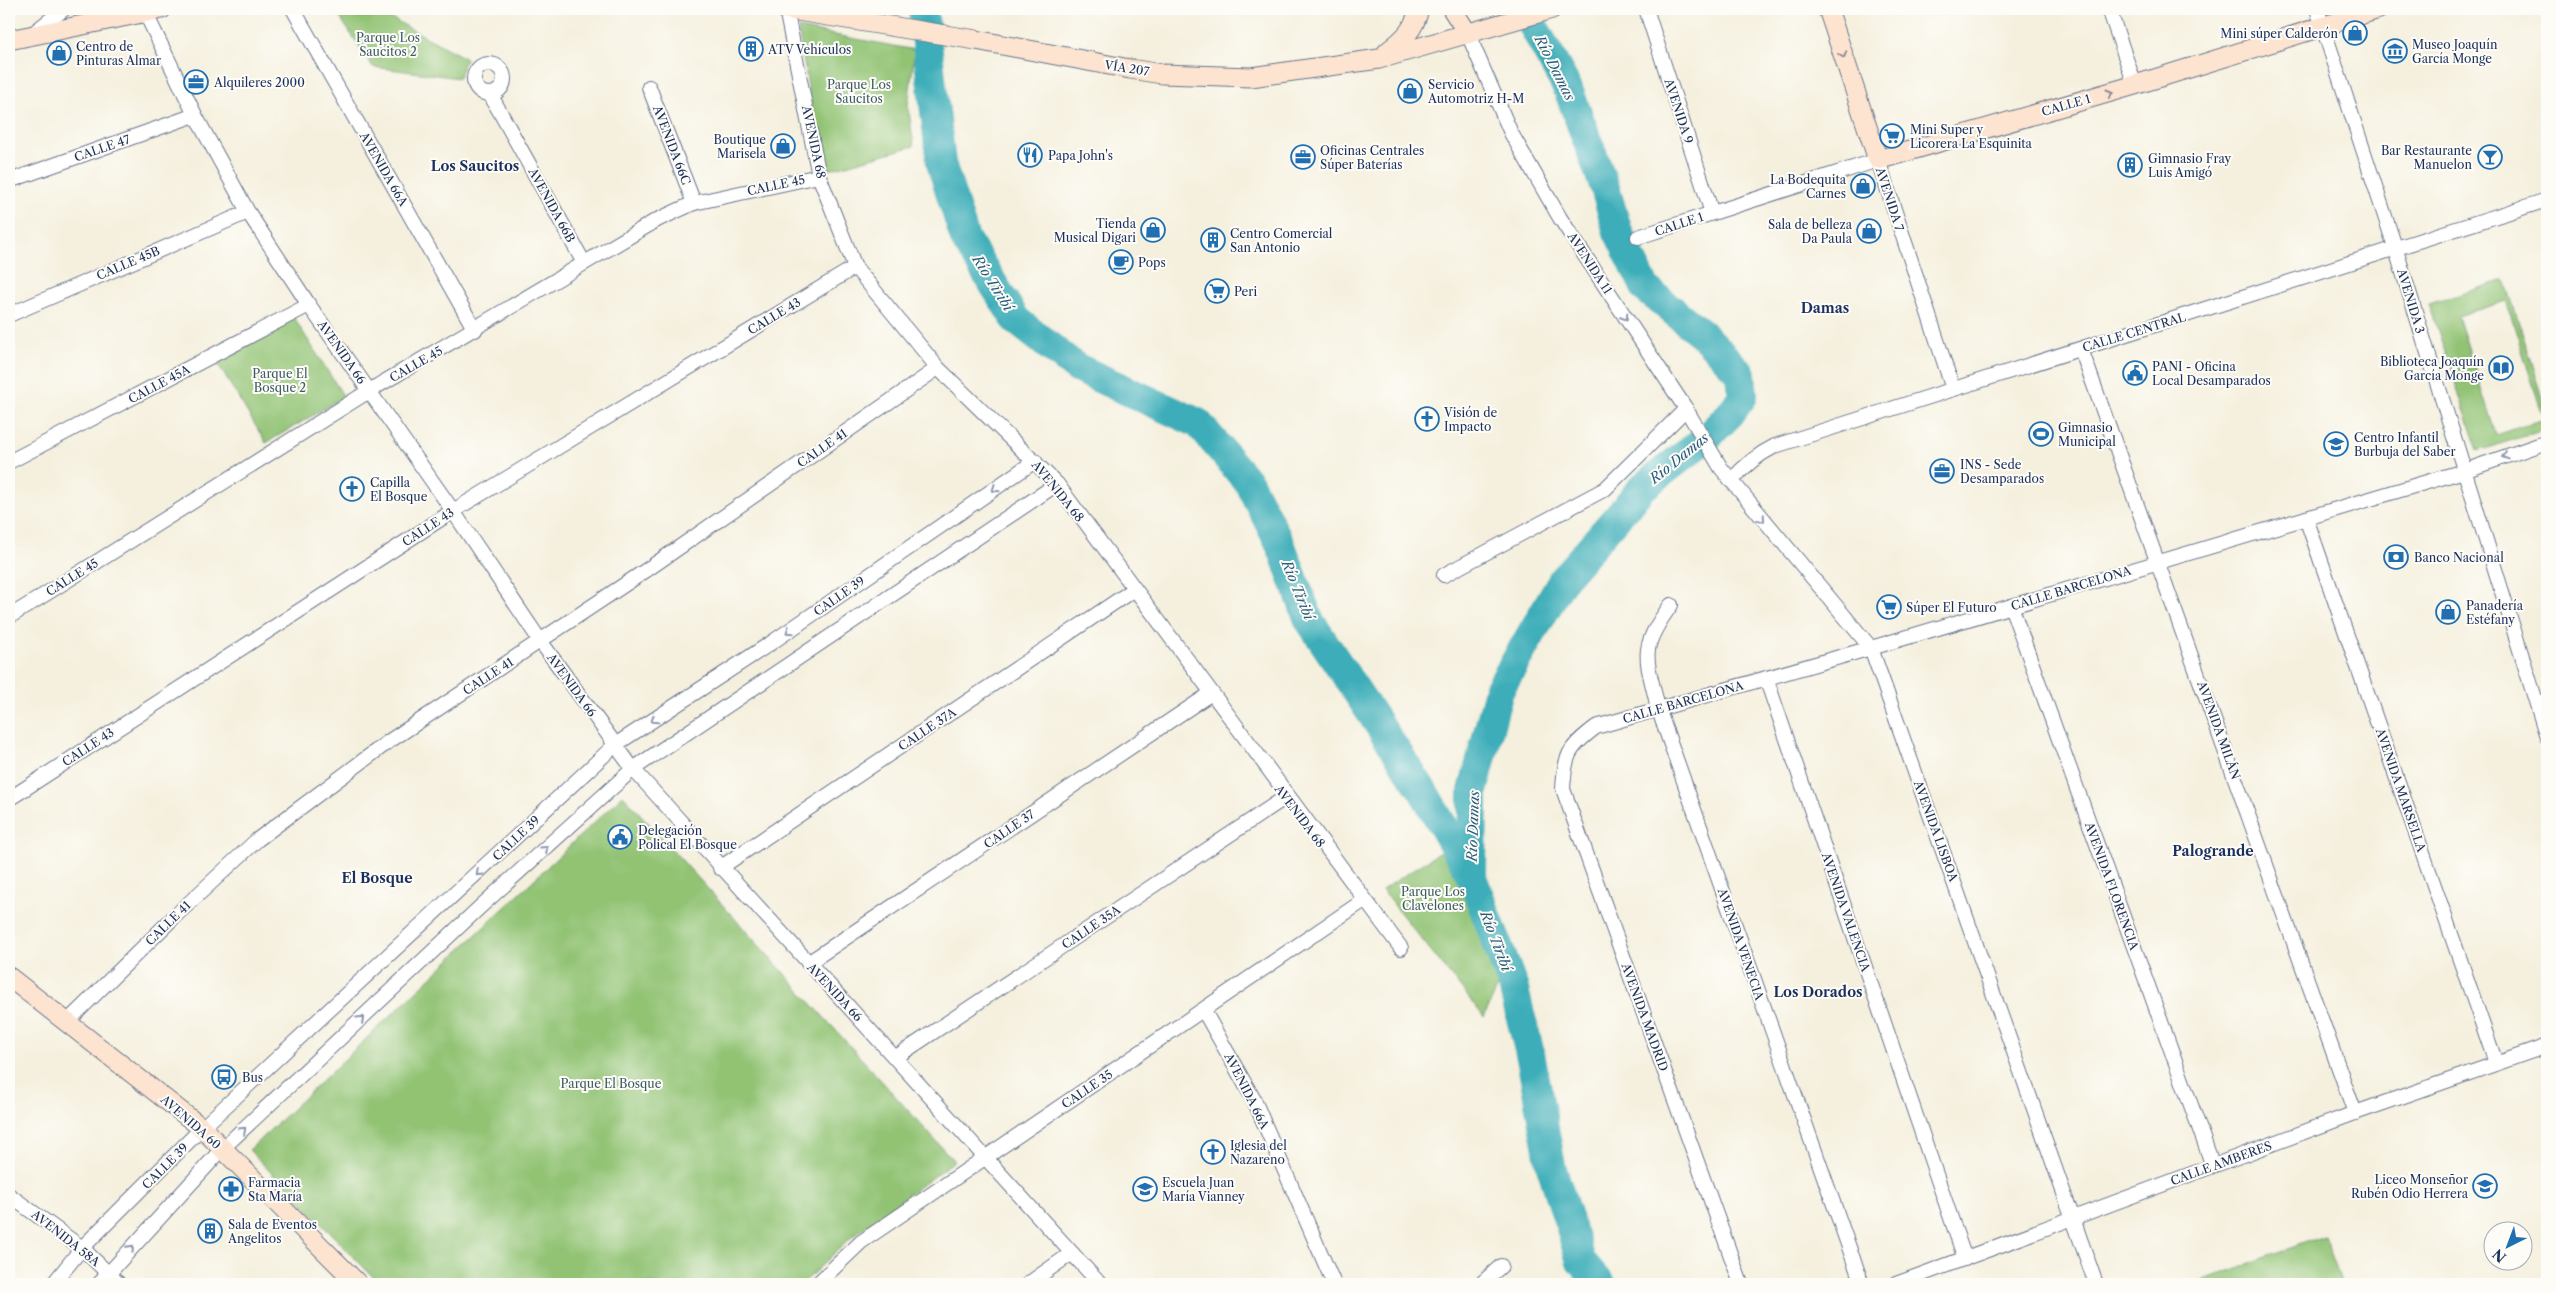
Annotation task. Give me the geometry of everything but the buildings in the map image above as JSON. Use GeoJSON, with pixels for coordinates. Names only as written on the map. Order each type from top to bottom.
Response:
{"type":"FeatureCollection","features":[{"type":"Feature","properties":{"kind":"main road","name":"VÍA 207"},"geometry":{"type":"LineString","coordinates":[[785,9],[976,40],[1162,74],[1251,76],[1379,59],[1552,9]]}},
{"type":"Feature","properties":{"kind":"main road"},"geometry":{"type":"LineString","coordinates":[[1379,59],[1407,37],[1416,22],[1419,9]]}},
{"type":"Feature","properties":{"kind":"main road"},"geometry":{"type":"LineString","coordinates":[[1452,9],[1468,34]]}},
{"type":"Feature","properties":{"kind":"main road","name":"AVENIDA 7"},"geometry":{"type":"LineString","coordinates":[[1828,9],[1878,160]]}},
{"type":"Feature","properties":{"kind":"main road","name":"CALLE 1"},"geometry":{"type":"LineString","coordinates":[[1878,160],[2135,86],[2379,9]]}},
{"type":"Feature","properties":{"kind":"main road"},"geometry":{"type":"LineString","coordinates":[[9,40],[153,10]]}},
{"type":"Feature","properties":{"kind":"main road","name":"AVENIDA 60"},"geometry":{"type":"LineString","coordinates":[[9,977],[68,1021],[202,1128],[358,1284]]}},
{"type":"Feature","properties":{"kind":"street"},"geometry":{"type":"LineString","coordinates":[[32,34],[64,9]]}},
{"type":"Feature","properties":{"kind":"street","name":"AVENIDA 66A"},"geometry":{"type":"LineString","coordinates":[[293,9],[475,330]]}},
{"type":"Feature","properties":{"kind":"street","name":"AVENIDA 68"},"geometry":{"type":"LineString","coordinates":[[785,9],[819,176],[855,267],[938,368],[1035,461],[1056,484],[1363,901],[1400,948]]}},
{"type":"Feature","properties":{"kind":"street","name":"AVENIDA 9"},"geometry":{"type":"LineString","coordinates":[[1646,9],[1712,213]]}},
{"type":"Feature","properties":{"kind":"street"},"geometry":{"type":"LineString","coordinates":[[2109,9],[2135,86]]}},
{"type":"Feature","properties":{"kind":"street","name":"AVENIDA 3"},"geometry":{"type":"LineString","coordinates":[[2317,9],[2396,250],[2547,736]]}},
{"type":"Feature","properties":{"kind":"street","name":"AVENIDA 66"},"geometry":{"type":"LineString","coordinates":[[153,10],[195,115],[248,212],[309,305],[453,511],[541,642],[633,769],[720,868],[896,1057],[1100,1284]]}},
{"type":"Feature","properties":{"kind":"street","name":"AVENIDA 11"},"geometry":{"type":"LineString","coordinates":[[1468,34],[1511,133],[1560,218],[1686,409],[1731,481]]}},
{"type":"Feature","properties":{"kind":"street","name":"AVENIDA 66C"},"geometry":{"type":"LineString","coordinates":[[649,87],[694,203]]}},
{"type":"Feature","properties":{"kind":"street","name":"AVENIDA 66B"},"geometry":{"type":"LineString","coordinates":[[490,94],[584,263]]}},
{"type":"Feature","properties":{"kind":"street","name":"CALLE 47"},"geometry":{"type":"LineString","coordinates":[[9,181],[195,115]]}},
{"type":"Feature","properties":{"kind":"street","name":"CALLE 1"},"geometry":{"type":"LineString","coordinates":[[1638,237],[1878,160]]}},
{"type":"Feature","properties":{"kind":"street","name":"AVENIDA 7"},"geometry":{"type":"LineString","coordinates":[[1878,160],[1952,389]]}},
{"type":"Feature","properties":{"kind":"street","name":"CALLE 45"},"geometry":{"type":"LineString","coordinates":[[9,617],[370,391],[657,220],[694,203],[819,176]]}},
{"type":"Feature","properties":{"kind":"street","name":"CALLE CENTRAL"},"geometry":{"type":"LineString","coordinates":[[1731,481],[1747,463],[1760,453],[1775,446],[2396,250],[2547,200]]}},
{"type":"Feature","properties":{"kind":"street","name":"CALLE 45B"},"geometry":{"type":"LineString","coordinates":[[9,315],[248,212]]}},
{"type":"Feature","properties":{"kind":"street","name":"CALLE 43"},"geometry":{"type":"LineString","coordinates":[[9,799],[453,511],[855,267]]}},
{"type":"Feature","properties":{"kind":"street","name":"CALLE 45A"},"geometry":{"type":"LineString","coordinates":[[9,462],[309,305]]}},
{"type":"Feature","properties":{"kind":"street","name":"AVENIDA MILÁN"},"geometry":{"type":"LineString","coordinates":[[2081,348],[2355,1113]]}},
{"type":"Feature","properties":{"kind":"street","name":"CALLE 41"},"geometry":{"type":"LineString","coordinates":[[68,1021],[175,916],[257,840],[388,742],[541,642],[938,368]]}},
{"type":"Feature","properties":{"kind":"street"},"geometry":{"type":"LineString","coordinates":[[1444,575],[1605,488],[1622,474],[1686,409]]}},
{"type":"Feature","properties":{"kind":"street","name":"CALLE BARCELONA"},"geometry":{"type":"LineString","coordinates":[[1570,749],[1596,727],[1870,648],[2464,471],[2547,442]]}},
{"type":"Feature","properties":{"kind":"street","name":"CALLE 39"},"geometry":{"type":"LineString","coordinates":[[53,1284],[82,1248],[202,1128],[616,745],[771,644],[1035,461]]}},
{"type":"Feature","properties":{"kind":"street","name":"AVENIDA LISBOA"},"geometry":{"type":"LineString","coordinates":[[1731,481],[1870,648],[2074,1218]]}},
{"type":"Feature","properties":{"kind":"street"},"geometry":{"type":"LineString","coordinates":[[99,1284],[223,1148],[480,907],[633,769],[1056,484]]}},
{"type":"Feature","properties":{"kind":"street","name":"AVENIDA MARSELLA"},"geometry":{"type":"LineString","coordinates":[[2306,518],[2496,1063]]}},
{"type":"Feature","properties":{"kind":"street","name":"CALLE 37A"},"geometry":{"type":"LineString","coordinates":[[720,868],[1133,590]]}},
{"type":"Feature","properties":{"kind":"street","name":"AVENIDA VENECIA"},"geometry":{"type":"LineString","coordinates":[[1672,605],[1653,630],[1647,647],[1647,662],[1658,708],[1862,1284]]}},
{"type":"Feature","properties":{"kind":"street","name":"AVENIDA FLORENCIA"},"geometry":{"type":"LineString","coordinates":[[2011,606],[2213,1166]]}},
{"type":"Feature","properties":{"kind":"street","name":"AVENIDA VALENCIA"},"geometry":{"type":"LineString","coordinates":[[1766,678],[1965,1260]]}},
{"type":"Feature","properties":{"kind":"street","name":"CALLE 37"},"geometry":{"type":"LineString","coordinates":[[808,963],[1210,694]]}},
{"type":"Feature","properties":{"kind":"street","name":"AVENIDA MADRID"},"geometry":{"type":"LineString","coordinates":[[1570,749],[1564,769],[1563,789],[1742,1284]]}},
{"type":"Feature","properties":{"kind":"street","name":"CALLE 35A"},"geometry":{"type":"LineString","coordinates":[[896,1057],[1286,797]]}},
{"type":"Feature","properties":{"kind":"street","name":"CALLE 35"},"geometry":{"type":"LineString","coordinates":[[817,1284],[861,1242],[1363,901]]}},
{"type":"Feature","properties":{"kind":"street","name":"AVENIDA 66A"},"geometry":{"type":"LineString","coordinates":[[1204,1010],[1254,1100],[1334,1284]]}},
{"type":"Feature","properties":{"kind":"street","name":"CALLE AMBERES"},"geometry":{"type":"LineString","coordinates":[[1896,1284],[1965,1260],[2355,1113],[2547,1046]]}},
{"type":"Feature","properties":{"kind":"street","name":"AVENIDA 58A"},"geometry":{"type":"LineString","coordinates":[[9,1195],[82,1248],[120,1284]]}},
{"type":"Feature","properties":{"kind":"street"},"geometry":{"type":"LineString","coordinates":[[2074,1218],[2096,1284]]}},
{"type":"Feature","properties":{"kind":"street"},"geometry":{"type":"LineString","coordinates":[[1028,1284],[1072,1253]]}},
{"type":"Feature","properties":{"kind":"street"},"geometry":{"type":"LineString","coordinates":[[1481,1284],[1501,1266]]}},
{"type":"Feature","properties":{"kind":"green space","name":"Parque Los Saucitos 2"},"geometry":{"type":"Polygon","coordinates":[[[339,16],[391,18],[467,59],[463,64],[459,78],[373,67],[339,16]]]}},
{"type":"Feature","properties":{"kind":"green space","name":"Parque Los Saucitos"},"geometry":{"type":"Polygon","coordinates":[[[798,28],[915,50],[908,105],[914,146],[825,171],[798,28]]]}},
{"type":"Feature","properties":{"kind":"green space"},"geometry":{"type":"Polygon","coordinates":[[[2505,280],[2547,410],[2547,429],[2478,451],[2429,304],[2505,280]],[[2506,301],[2458,316],[2496,435],[2544,419],[2506,301]]]}},
{"type":"Feature","properties":{"kind":"green space","name":"Parque El Bosque 2"},"geometry":{"type":"Polygon","coordinates":[[[291,313],[344,397],[266,443],[213,356],[291,313]]]}},
{"type":"Feature","properties":{"kind":"green space","name":"Parque El Bosque"},"geometry":{"type":"Polygon","coordinates":[[[623,795],[954,1161],[853,1236],[802,1284],[380,1284],[249,1150],[623,795]]]}},
{"type":"Feature","properties":{"kind":"green space","name":"Parque Los Clavelones"},"geometry":{"type":"Polygon","coordinates":[[[1446,848],[1468,892],[1500,982],[1484,1017],[1382,890],[1446,848]]]}},
{"type":"Feature","properties":{"kind":"green space"},"geometry":{"type":"Polygon","coordinates":[[[2324,1236],[2342,1284],[2193,1284],[2324,1236]]]}},
{"type":"Feature","properties":{"kind":"waterway","name":"Río Tiribí"},"geometry":{"type":"LineString","coordinates":[[923,9],[941,163],[965,239],[1016,320],[1077,368],[1198,423],[1249,483],[1281,546],[1309,620],[1423,791],[1472,877],[1513,986],[1531,1058],[1551,1166],[1581,1261],[1601,1284]]}},
{"type":"Feature","properties":{"kind":"waterway","name":"Río Damas"},"geometry":{"type":"LineString","coordinates":[[1472,877],[1473,791],[1499,690],[1563,579],[1643,487],[1704,440],[1730,414],[1743,396],[1741,374],[1702,334],[1646,289],[1618,232],[1605,188],[1568,89],[1524,9]]}},
{"type":"Feature","properties":{"kind":"place","name":"Mini súper Calderón"},"geometry":{"type":"Point","coordinates":[2355,33]}},
{"type":"Feature","properties":{"kind":"place","name":"ATV Vehículos"},"geometry":{"type":"Point","coordinates":[751,49]}},
{"type":"Feature","properties":{"kind":"place","name":"Museo Joaquín García Monge"},"geometry":{"type":"Point","coordinates":[2395,51]}},
{"type":"Feature","properties":{"kind":"place","name":"Centro de Pinturas Almar"},"geometry":{"type":"Point","coordinates":[59,53]}},
{"type":"Feature","properties":{"kind":"place","name":"Alquileres 2000"},"geometry":{"type":"Point","coordinates":[196,82]}},
{"type":"Feature","properties":{"kind":"place","name":"Servicio Automotriz H-M"},"geometry":{"type":"Point","coordinates":[1410,91]}},
{"type":"Feature","properties":{"kind":"place","name":"Mini Super y Licorera La Esquinita"},"geometry":{"type":"Point","coordinates":[1892,136]}},
{"type":"Feature","properties":{"kind":"place","name":"Boutique Marisela"},"geometry":{"type":"Point","coordinates":[783,146]}},
{"type":"Feature","properties":{"kind":"place","name":"Papa John's"},"geometry":{"type":"Point","coordinates":[1030,155]}},
{"type":"Feature","properties":{"kind":"place","name":"Oficinas Centrales Súper Baterías"},"geometry":{"type":"Point","coordinates":[1303,157]}},
{"type":"Feature","properties":{"kind":"place","name":"Bar Restaurante Manuelon"},"geometry":{"type":"Point","coordinates":[2490,157]}},
{"type":"Feature","properties":{"kind":"place","name":"Gimnasio Fray Luis Amigó"},"geometry":{"type":"Point","coordinates":[2130,165]}},
{"type":"Feature","properties":{"kind":"place","name":"La Bodequita Carnes"},"geometry":{"type":"Point","coordinates":[1863,186]}},
{"type":"Feature","properties":{"kind":"place","name":"Tienda Musical Digari"},"geometry":{"type":"Point","coordinates":[1153,230]}},
{"type":"Feature","properties":{"kind":"place","name":"Sala de belleza Da Paula"},"geometry":{"type":"Point","coordinates":[1869,231]}},
{"type":"Feature","properties":{"kind":"place","name":"Centro Comercial San Antonio"},"geometry":{"type":"Point","coordinates":[1213,240]}},
{"type":"Feature","properties":{"kind":"place","name":"Pops"},"geometry":{"type":"Point","coordinates":[1121,262]}},
{"type":"Feature","properties":{"kind":"place","name":"Peri"},"geometry":{"type":"Point","coordinates":[1217,291]}},
{"type":"Feature","properties":{"kind":"place","name":"Biblioteca Joaquín García Monge"},"geometry":{"type":"Point","coordinates":[2501,368]}},
{"type":"Feature","properties":{"kind":"place","name":"PANI - Oficina Local Desamparados"},"geometry":{"type":"Point","coordinates":[2135,373]}},
{"type":"Feature","properties":{"kind":"place","name":"Visión de Impacto"},"geometry":{"type":"Point","coordinates":[1427,419]}},
{"type":"Feature","properties":{"kind":"place","name":"Gimnasio Municipal"},"geometry":{"type":"Point","coordinates":[2041,434]}},
{"type":"Feature","properties":{"kind":"place","name":"Centro Infantil Burbuja del Saber"},"geometry":{"type":"Point","coordinates":[2336,444]}},
{"type":"Feature","properties":{"kind":"place","name":"INS - Sede Desamparados"},"geometry":{"type":"Point","coordinates":[1942,471]}},
{"type":"Feature","properties":{"kind":"place","name":"Capilla El Bosque"},"geometry":{"type":"Point","coordinates":[352,489]}},
{"type":"Feature","properties":{"kind":"place","name":"Banco Nacional"},"geometry":{"type":"Point","coordinates":[2396,557]}},
{"type":"Feature","properties":{"kind":"place","name":"Súper El Futuro"},"geometry":{"type":"Point","coordinates":[1889,607]}},
{"type":"Feature","properties":{"kind":"place","name":"Panadería Estéfany"},"geometry":{"type":"Point","coordinates":[2448,612]}},
{"type":"Feature","properties":{"kind":"place","name":"Delegación Polical El Bosque"},"geometry":{"type":"Point","coordinates":[620,837]}},
{"type":"Feature","properties":{"kind":"place","name":"Bus"},"geometry":{"type":"Point","coordinates":[224,1077]}},
{"type":"Feature","properties":{"kind":"place","name":"Iglesia del Nazareno"},"geometry":{"type":"Point","coordinates":[1213,1152]}},
{"type":"Feature","properties":{"kind":"place","name":"Liceo Monseñor Rubén Odio Herrera"},"geometry":{"type":"Point","coordinates":[2485,1186]}},
{"type":"Feature","properties":{"kind":"place","name":"Farmacia Sta María"},"geometry":{"type":"Point","coordinates":[231,1189]}},
{"type":"Feature","properties":{"kind":"place","name":"Escuela Juan María Vianney"},"geometry":{"type":"Point","coordinates":[1145,1189]}},
{"type":"Feature","properties":{"kind":"place","name":"Sala de Eventos Angelitos"},"geometry":{"type":"Point","coordinates":[210,1231]}},
{"type":"Feature","properties":{"kind":"district","name":"Los Saucitos"},"geometry":{"type":"Point","coordinates":[475,166]}},
{"type":"Feature","properties":{"kind":"district","name":"Damas"},"geometry":{"type":"Point","coordinates":[1825,308]}},
{"type":"Feature","properties":{"kind":"district","name":"Palogrande"},"geometry":{"type":"Point","coordinates":[2213,851]}},
{"type":"Feature","properties":{"kind":"district","name":"El Bosque"},"geometry":{"type":"Point","coordinates":[377,878]}},
{"type":"Feature","properties":{"kind":"district","name":"Los Dorados"},"geometry":{"type":"Point","coordinates":[1818,992]}}]}
